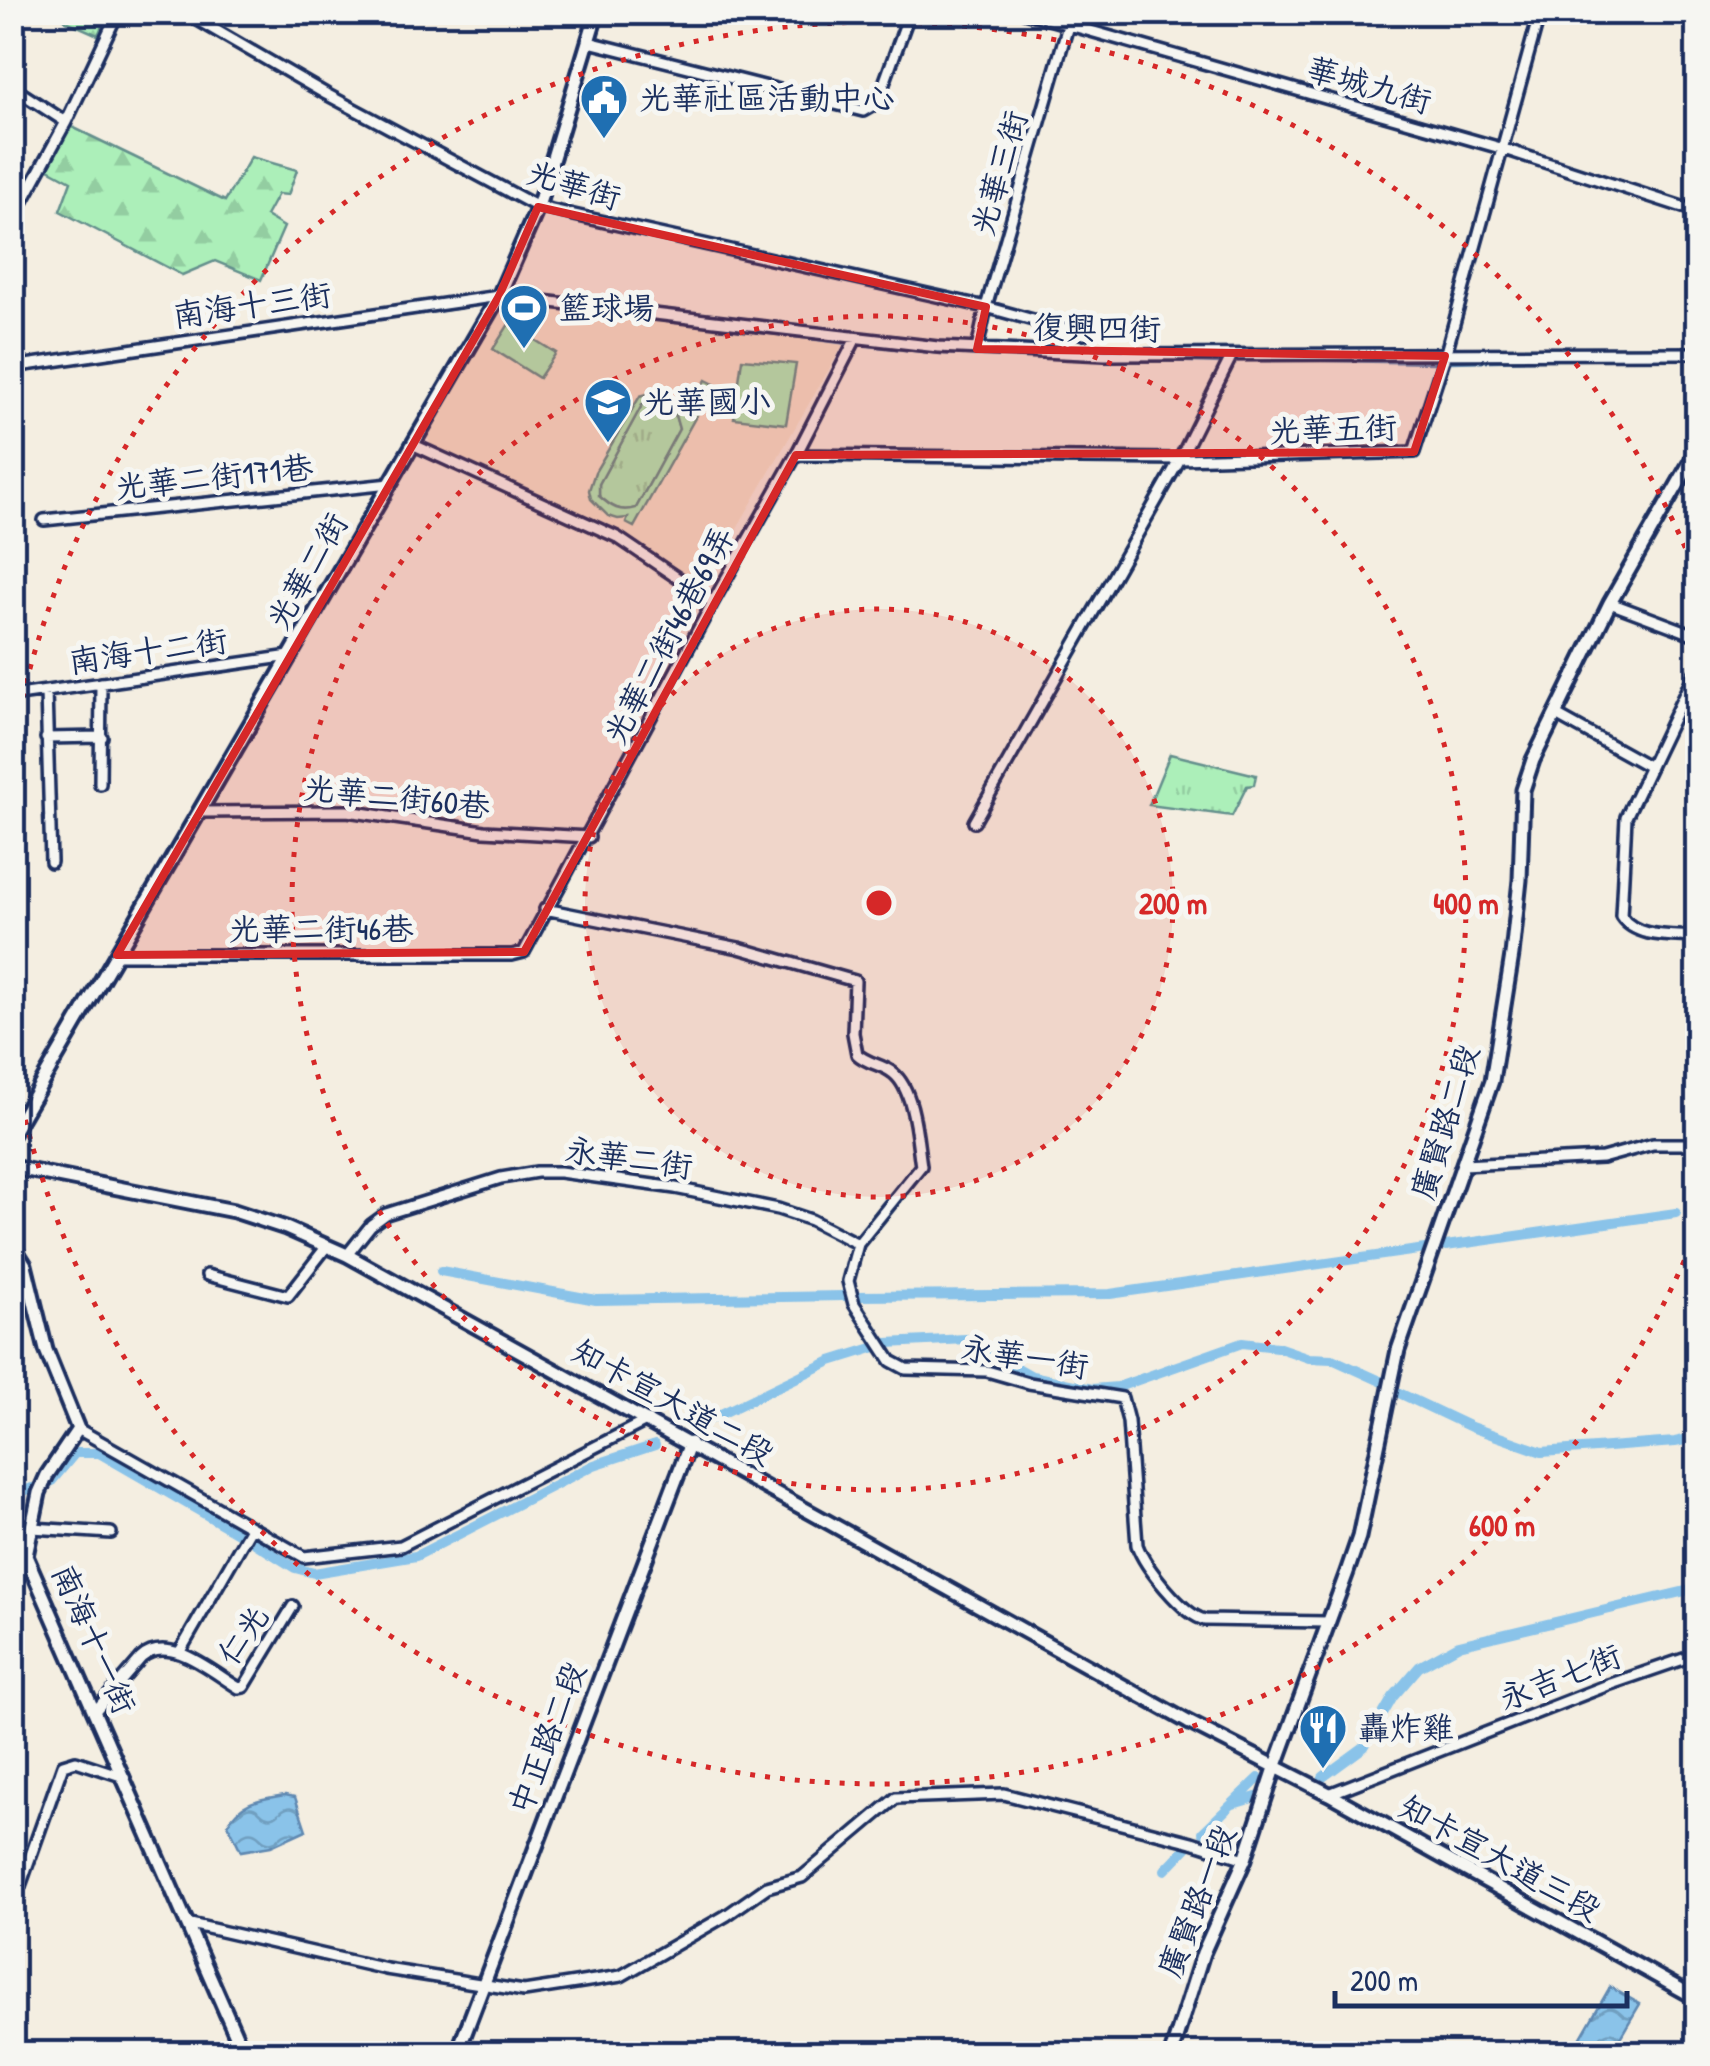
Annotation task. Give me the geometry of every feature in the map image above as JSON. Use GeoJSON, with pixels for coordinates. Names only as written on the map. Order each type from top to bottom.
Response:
{"type":"FeatureCollection","features":[{"type":"Feature","properties":{"kind":"street"},"geometry":{"type":"LineString","coordinates":[[12,221],[66,122],[118,12]]}},
{"type":"Feature","properties":{"kind":"street","name":"光華街"},"geometry":{"type":"LineString","coordinates":[[184,12],[538,208],[986,307],[1084,334]]}},
{"type":"Feature","properties":{"kind":"street","name":"光華二街"},"geometry":{"type":"LineString","coordinates":[[12,1134],[499,296],[538,208],[597,12]]}},
{"type":"Feature","properties":{"kind":"street"},"geometry":{"type":"LineString","coordinates":[[589,42],[864,111],[877,103],[910,12]]}},
{"type":"Feature","properties":{"kind":"street","name":"華城九街"},"geometry":{"type":"LineString","coordinates":[[1024,12],[1504,150],[1698,212]]}},
{"type":"Feature","properties":{"kind":"street","name":"光華三街"},"geometry":{"type":"LineString","coordinates":[[977,349],[1072,12]]}},
{"type":"Feature","properties":{"kind":"street","name":"光華五街"},"geometry":{"type":"LineString","coordinates":[[796,455],[1180,459],[1414,452],[1446,356],[1540,12]]}},
{"type":"Feature","properties":{"kind":"street"},"geometry":{"type":"LineString","coordinates":[[12,86],[66,122]]}},
{"type":"Feature","properties":{"kind":"street","name":"復興四街"},"geometry":{"type":"LineString","coordinates":[[499,296],[855,340],[977,349],[1105,354],[1446,356],[1698,353]]}},
{"type":"Feature","properties":{"kind":"street","name":"南海十三街"},"geometry":{"type":"LineString","coordinates":[[12,367],[499,296]]}},
{"type":"Feature","properties":{"kind":"street","name":"光華二街46巷69弄"},"geometry":{"type":"LineString","coordinates":[[524,952],[855,340]]}},
{"type":"Feature","properties":{"kind":"street"},"geometry":{"type":"LineString","coordinates":[[974,822],[1180,459],[1232,354]]}},
{"type":"Feature","properties":{"kind":"street"},"geometry":{"type":"LineString","coordinates":[[414,445],[616,537],[712,602]]}},
{"type":"Feature","properties":{"kind":"street","name":"廣賢路二段"},"geometry":{"type":"LineString","coordinates":[[1275,1768],[1358,1536],[1398,1350],[1492,1081],[1520,880],[1523,790],[1533,760],[1610,602],[1698,449]]}},
{"type":"Feature","properties":{"kind":"street","name":"光華二街171巷"},"geometry":{"type":"LineString","coordinates":[[44,520],[390,484]]}},
{"type":"Feature","properties":{"kind":"street"},"geometry":{"type":"LineString","coordinates":[[1610,602],[1698,636]]}},
{"type":"Feature","properties":{"kind":"street","name":"南海十二街"},"geometry":{"type":"LineString","coordinates":[[12,696],[290,656]]}},
{"type":"Feature","properties":{"kind":"street"},"geometry":{"type":"LineString","coordinates":[[1698,666],[1626,817],[1621,916],[1636,930],[1698,937]]}},
{"type":"Feature","properties":{"kind":"street"},"geometry":{"type":"LineString","coordinates":[[100,784],[102,682]]}},
{"type":"Feature","properties":{"kind":"street"},"geometry":{"type":"LineString","coordinates":[[46,692],[51,862]]}},
{"type":"Feature","properties":{"kind":"street"},"geometry":{"type":"LineString","coordinates":[[1556,715],[1650,766]]}},
{"type":"Feature","properties":{"kind":"street"},"geometry":{"type":"LineString","coordinates":[[46,738],[102,738]]}},
{"type":"Feature","properties":{"kind":"street","name":"光華二街60巷"},"geometry":{"type":"LineString","coordinates":[[201,812],[347,811],[484,832],[588,837]]}},
{"type":"Feature","properties":{"kind":"street","name":"永華一街"},"geometry":{"type":"LineString","coordinates":[[545,909],[739,948],[856,981],[853,1033],[857,1054],[893,1072],[901,1082],[917,1130],[921,1166],[858,1244],[848,1290],[896,1365],[906,1369],[986,1372],[1042,1386],[1122,1398],[1128,1421],[1137,1545],[1145,1562],[1189,1613],[1205,1620],[1328,1622]]}},
{"type":"Feature","properties":{"kind":"street","name":"光華二街46巷"},"geometry":{"type":"LineString","coordinates":[[117,955],[524,952]]}},
{"type":"Feature","properties":{"kind":"street"},"geometry":{"type":"LineString","coordinates":[[1463,1165],[1602,1158],[1653,1144],[1698,1144]]}},
{"type":"Feature","properties":{"kind":"street","name":"知卡宣大道二段"},"geometry":{"type":"LineString","coordinates":[[12,1167],[234,1212],[286,1228],[348,1255],[1275,1768]]}},
{"type":"Feature","properties":{"kind":"street","name":"永華二街"},"geometry":{"type":"LineString","coordinates":[[348,1255],[386,1214],[502,1178],[548,1171],[675,1188],[778,1209],[811,1220],[858,1244]]}},
{"type":"Feature","properties":{"kind":"street"},"geometry":{"type":"LineString","coordinates":[[12,1244],[25,1264],[46,1350],[78,1429],[304,1557],[401,1546],[648,1420]]}},
{"type":"Feature","properties":{"kind":"street"},"geometry":{"type":"LineString","coordinates":[[208,1275],[288,1296],[327,1246]]}},
{"type":"Feature","properties":{"kind":"street","name":"南海十一街"},"geometry":{"type":"LineString","coordinates":[[78,1429],[47,1476],[26,1556],[244,2054]]}},
{"type":"Feature","properties":{"kind":"street","name":"中正路二段"},"geometry":{"type":"LineString","coordinates":[[457,2054],[690,1443]]}},
{"type":"Feature","properties":{"kind":"street"},"geometry":{"type":"LineString","coordinates":[[32,1528],[112,1533]]}},
{"type":"Feature","properties":{"kind":"street","name":"仁光"},"geometry":{"type":"LineString","coordinates":[[180,1653],[252,1528]]}},
{"type":"Feature","properties":{"kind":"street"},"geometry":{"type":"LineString","coordinates":[[12,1593],[26,1556]]}},
{"type":"Feature","properties":{"kind":"street","name":"仁光"},"geometry":{"type":"LineString","coordinates":[[96,1710],[149,1650],[159,1648],[180,1653],[239,1688],[244,1687],[292,1606]]}},
{"type":"Feature","properties":{"kind":"street","name":"永吉七街"},"geometry":{"type":"LineString","coordinates":[[1329,1794],[1589,1692],[1698,1654]]}},
{"type":"Feature","properties":{"kind":"street"},"geometry":{"type":"LineString","coordinates":[[20,1886],[63,1765],[76,1760],[124,1778]]}},
{"type":"Feature","properties":{"kind":"street","name":"知卡宣大道三段"},"geometry":{"type":"LineString","coordinates":[[1275,1768],[1329,1794],[1698,1999]]}},
{"type":"Feature","properties":{"kind":"street","name":"廣賢路一段"},"geometry":{"type":"LineString","coordinates":[[1172,2054],[1203,1953],[1245,1860],[1275,1768]]}},
{"type":"Feature","properties":{"kind":"street"},"geometry":{"type":"LineString","coordinates":[[186,1923],[386,1970],[524,1991],[621,1976],[767,1887],[802,1877],[896,1798],[1004,1794],[1192,1842],[1245,1860]]}},
{"type":"Feature","properties":{"kind":"street"},"geometry":{"type":"LineString","coordinates":[[12,2048],[26,2054]]}},
{"type":"Feature","properties":{"kind":"highlighted area"},"geometry":{"type":"Polygon","coordinates":[[[538,207],[986,307],[977,349],[1445,356],[1414,452],[796,455],[524,952],[117,955],[499,296],[538,207]]]}},
{"type":"Feature","properties":{"kind":"shaded area","name":"光華國小"},"geometry":{"type":"Polygon","coordinates":[[[507,296],[843,345],[704,585],[618,532],[433,455],[427,434],[507,296]]]}},
{"type":"Feature","properties":{"kind":"green space"},"geometry":{"type":"Polygon","coordinates":[[[59,13],[108,13],[98,35],[66,21],[59,13]]]}},
{"type":"Feature","properties":{"kind":"green space"},"geometry":{"type":"Polygon","coordinates":[[[68,125],[225,201],[251,157],[297,170],[288,195],[278,194],[266,216],[284,227],[261,280],[215,261],[182,275],[60,211],[71,181],[47,168],[68,125]]]}},
{"type":"Feature","properties":{"kind":"green space","name":"籃球場"},"geometry":{"type":"Polygon","coordinates":[[[509,324],[556,353],[539,378],[493,349],[509,324]]]}},
{"type":"Feature","properties":{"kind":"green space"},"geometry":{"type":"Polygon","coordinates":[[[742,359],[796,364],[786,424],[734,418],[742,359]]]}},
{"type":"Feature","properties":{"kind":"green space"},"geometry":{"type":"Polygon","coordinates":[[[706,380],[714,384],[634,527],[626,523],[628,518],[608,516],[591,499],[589,490],[595,472],[640,396],[666,396],[688,412],[706,380]],[[655,401],[642,405],[599,484],[599,496],[616,508],[636,508],[679,429],[675,415],[655,401]]]}},
{"type":"Feature","properties":{"kind":"green space"},"geometry":{"type":"Polygon","coordinates":[[[655,401],[675,415],[679,429],[636,508],[616,508],[599,496],[599,484],[642,405],[655,401]]]}},
{"type":"Feature","properties":{"kind":"green space"},"geometry":{"type":"Polygon","coordinates":[[[1170,754],[1256,775],[1254,785],[1247,786],[1232,816],[1149,805],[1170,754]]]}},
{"type":"Feature","properties":{"kind":"water"},"geometry":{"type":"Polygon","coordinates":[[[285,1795],[295,1797],[306,1830],[271,1846],[241,1851],[228,1824],[233,1816],[252,1802],[285,1795]]]}},
{"type":"Feature","properties":{"kind":"water"},"geometry":{"type":"Polygon","coordinates":[[[1610,1987],[1640,2004],[1611,2053],[1572,2053],[1610,1987]]]}},
{"type":"Feature","properties":{"kind":"waterway"},"geometry":{"type":"LineString","coordinates":[[154,351],[484,305]]}},
{"type":"Feature","properties":{"kind":"waterway"},"geometry":{"type":"LineString","coordinates":[[621,315],[848,344]]}},
{"type":"Feature","properties":{"kind":"waterway"},"geometry":{"type":"LineString","coordinates":[[858,345],[941,354],[1222,363]]}},
{"type":"Feature","properties":{"kind":"waterway"},"geometry":{"type":"LineString","coordinates":[[1451,362],[1631,358]]}},
{"type":"Feature","properties":{"kind":"waterway"},"geometry":{"type":"LineString","coordinates":[[1236,359],[1434,363]]}},
{"type":"Feature","properties":{"kind":"waterway"},"geometry":{"type":"LineString","coordinates":[[1689,1212],[1698,1211]]}},
{"type":"Feature","properties":{"kind":"waterway"},"geometry":{"type":"LineString","coordinates":[[1446,1246],[1676,1213]]}},
{"type":"Feature","properties":{"kind":"waterway"},"geometry":{"type":"LineString","coordinates":[[855,1296],[1110,1294],[1425,1249]]}},
{"type":"Feature","properties":{"kind":"waterway"},"geometry":{"type":"LineString","coordinates":[[441,1271],[596,1300],[844,1296]]}},
{"type":"Feature","properties":{"kind":"waterway"},"geometry":{"type":"LineString","coordinates":[[887,1343],[966,1339],[1032,1376],[1092,1389],[1118,1387],[1242,1343],[1277,1347],[1309,1358],[1332,1359],[1385,1383]]}},
{"type":"Feature","properties":{"kind":"waterway"},"geometry":{"type":"LineString","coordinates":[[696,1426],[831,1361],[876,1347]]}},
{"type":"Feature","properties":{"kind":"waterway"},"geometry":{"type":"LineString","coordinates":[[1397,1392],[1471,1427],[1542,1452],[1698,1437]]}},
{"type":"Feature","properties":{"kind":"waterway"},"geometry":{"type":"LineString","coordinates":[[250,1540],[295,1568],[314,1573],[416,1556],[594,1465],[655,1445]]}},
{"type":"Feature","properties":{"kind":"waterway"},"geometry":{"type":"LineString","coordinates":[[50,1483],[75,1453],[99,1453],[243,1536]]}},
{"type":"Feature","properties":{"kind":"waterway"},"geometry":{"type":"LineString","coordinates":[[12,1495],[32,1488]]}},
{"type":"Feature","properties":{"kind":"waterway"},"geometry":{"type":"LineString","coordinates":[[1323,1777],[1364,1747],[1393,1697],[1419,1667],[1459,1645],[1698,1588]]}},
{"type":"Feature","properties":{"kind":"waterway"},"geometry":{"type":"LineString","coordinates":[[1203,1832],[1259,1778]]}},
{"type":"Feature","properties":{"kind":"waterway"},"geometry":{"type":"LineString","coordinates":[[1233,1804],[1256,1797]]}},
{"type":"Feature","properties":{"kind":"waterway"},"geometry":{"type":"LineString","coordinates":[[1165,1870],[1187,1847]]}},
{"type":"Feature","properties":{"kind":"place","name":"光華社區活動中心"},"geometry":{"type":"Point","coordinates":[604,140]}},
{"type":"Feature","properties":{"kind":"place","name":"籃球場"},"geometry":{"type":"Point","coordinates":[524,350]}},
{"type":"Feature","properties":{"kind":"place","name":"光華國小"},"geometry":{"type":"Point","coordinates":[608,444]}},
{"type":"Feature","properties":{"kind":"place","name":"轟炸雞"},"geometry":{"type":"Point","coordinates":[1323,1770]}}]}
